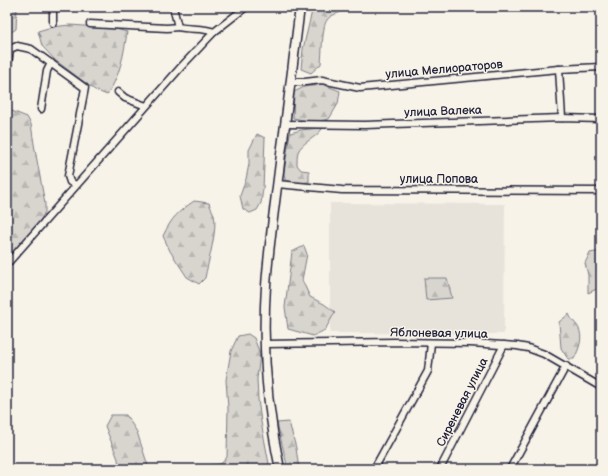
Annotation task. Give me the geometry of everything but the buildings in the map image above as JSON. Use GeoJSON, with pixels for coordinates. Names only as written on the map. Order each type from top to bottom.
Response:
{"type":"FeatureCollection","features":[{"type":"Feature","properties":{"kind":"main road"},"geometry":{"type":"LineString","coordinates":[[280,469],[271,420],[266,344],[268,269],[300,7]]}},
{"type":"Feature","properties":{"kind":"street"},"geometry":{"type":"LineString","coordinates":[[53,7],[53,23]]}},
{"type":"Feature","properties":{"kind":"street"},"geometry":{"type":"LineString","coordinates":[[173,7],[178,27]]}},
{"type":"Feature","properties":{"kind":"street"},"geometry":{"type":"LineString","coordinates":[[7,264],[181,67],[214,32],[246,7]]}},
{"type":"Feature","properties":{"kind":"street"},"geometry":{"type":"LineString","coordinates":[[90,24],[167,28],[178,27],[208,29],[214,32]]}},
{"type":"Feature","properties":{"kind":"street"},"geometry":{"type":"LineString","coordinates":[[7,72],[10,49],[17,46],[31,50],[85,88],[68,176],[70,182],[76,185]]}},
{"type":"Feature","properties":{"kind":"street"},"geometry":{"type":"LineString","coordinates":[[42,109],[48,71],[51,63]]}},
{"type":"Feature","properties":{"kind":"street","name":"улица Мелиораторов"},"geometry":{"type":"LineString","coordinates":[[291,82],[322,80],[360,88],[560,69],[601,67]]}},
{"type":"Feature","properties":{"kind":"street"},"geometry":{"type":"LineString","coordinates":[[560,69],[562,118]]}},
{"type":"Feature","properties":{"kind":"street"},"geometry":{"type":"LineString","coordinates":[[118,92],[126,98],[146,106]]}},
{"type":"Feature","properties":{"kind":"street","name":"улица Валека"},"geometry":{"type":"LineString","coordinates":[[285,124],[365,125],[562,118],[601,119]]}},
{"type":"Feature","properties":{"kind":"street","name":"улица Попова"},"geometry":{"type":"LineString","coordinates":[[278,184],[342,190],[601,191]]}},
{"type":"Feature","properties":{"kind":"street","name":"Яблоневая улица"},"geometry":{"type":"LineString","coordinates":[[266,344],[394,342],[517,346],[532,350],[566,366],[601,387]]}},
{"type":"Feature","properties":{"kind":"street"},"geometry":{"type":"LineString","coordinates":[[374,469],[428,371],[431,343]]}},
{"type":"Feature","properties":{"kind":"street","name":"Сиреневая улица"},"geometry":{"type":"LineString","coordinates":[[440,469],[504,345]]}},
{"type":"Feature","properties":{"kind":"street"},"geometry":{"type":"LineString","coordinates":[[510,469],[566,366]]}},
{"type":"Feature","properties":{"kind":"shaded area"},"geometry":{"type":"Polygon","coordinates":[[[330,203],[505,204],[504,334],[330,333],[330,203]]]}},
{"type":"Feature","properties":{"kind":"green space"},"geometry":{"type":"Polygon","coordinates":[[[7,7],[17,7],[16,29],[7,35],[7,7]]]}},
{"type":"Feature","properties":{"kind":"green space"},"geometry":{"type":"Polygon","coordinates":[[[313,7],[342,7],[341,12],[330,17],[325,23],[321,64],[311,73],[301,69],[303,49],[313,7]]]}},
{"type":"Feature","properties":{"kind":"green space"},"geometry":{"type":"Polygon","coordinates":[[[70,25],[112,28],[127,32],[123,57],[118,73],[107,95],[95,90],[55,60],[42,46],[38,31],[52,27],[70,25]]]}},
{"type":"Feature","properties":{"kind":"green space"},"geometry":{"type":"Polygon","coordinates":[[[322,84],[340,91],[338,104],[329,119],[314,122],[293,118],[294,92],[304,87],[322,84]]]}},
{"type":"Feature","properties":{"kind":"green space"},"geometry":{"type":"Polygon","coordinates":[[[7,111],[12,111],[27,117],[31,124],[45,204],[45,212],[37,226],[15,251],[7,255],[7,111]]]}},
{"type":"Feature","properties":{"kind":"green space"},"geometry":{"type":"Polygon","coordinates":[[[319,128],[322,129],[302,146],[298,152],[297,165],[301,170],[309,171],[309,182],[297,183],[285,180],[284,173],[290,133],[319,128]]]}},
{"type":"Feature","properties":{"kind":"green space"},"geometry":{"type":"Polygon","coordinates":[[[257,134],[265,138],[263,189],[261,203],[257,210],[250,213],[243,209],[240,196],[249,164],[249,150],[257,134]]]}},
{"type":"Feature","properties":{"kind":"green space"},"geometry":{"type":"Polygon","coordinates":[[[194,201],[209,203],[214,214],[215,221],[214,237],[205,278],[199,284],[187,277],[170,251],[163,236],[169,224],[176,216],[194,201]]]}},
{"type":"Feature","properties":{"kind":"green space"},"geometry":{"type":"Polygon","coordinates":[[[304,246],[307,254],[302,280],[310,297],[324,304],[335,312],[325,330],[313,336],[288,329],[285,307],[292,252],[304,246]]]}},
{"type":"Feature","properties":{"kind":"green space"},"geometry":{"type":"Polygon","coordinates":[[[601,251],[601,287],[588,293],[588,275],[585,263],[590,253],[601,251]]]}},
{"type":"Feature","properties":{"kind":"green space"},"geometry":{"type":"Polygon","coordinates":[[[424,278],[447,278],[452,298],[426,300],[424,278]]]}},
{"type":"Feature","properties":{"kind":"green space"},"geometry":{"type":"Polygon","coordinates":[[[569,314],[578,327],[581,335],[579,347],[574,359],[568,359],[561,348],[559,322],[569,314]]]}},
{"type":"Feature","properties":{"kind":"green space"},"geometry":{"type":"Polygon","coordinates":[[[248,334],[254,338],[260,354],[257,379],[258,399],[270,469],[185,469],[221,464],[227,457],[228,408],[226,380],[231,351],[238,336],[248,334]]]}},
{"type":"Feature","properties":{"kind":"green space"},"geometry":{"type":"Polygon","coordinates":[[[111,415],[126,415],[137,432],[149,469],[119,469],[118,459],[105,426],[111,415]]]}},
{"type":"Feature","properties":{"kind":"green space"},"geometry":{"type":"Polygon","coordinates":[[[289,422],[296,448],[299,469],[288,469],[277,423],[289,422]]]}}]}
